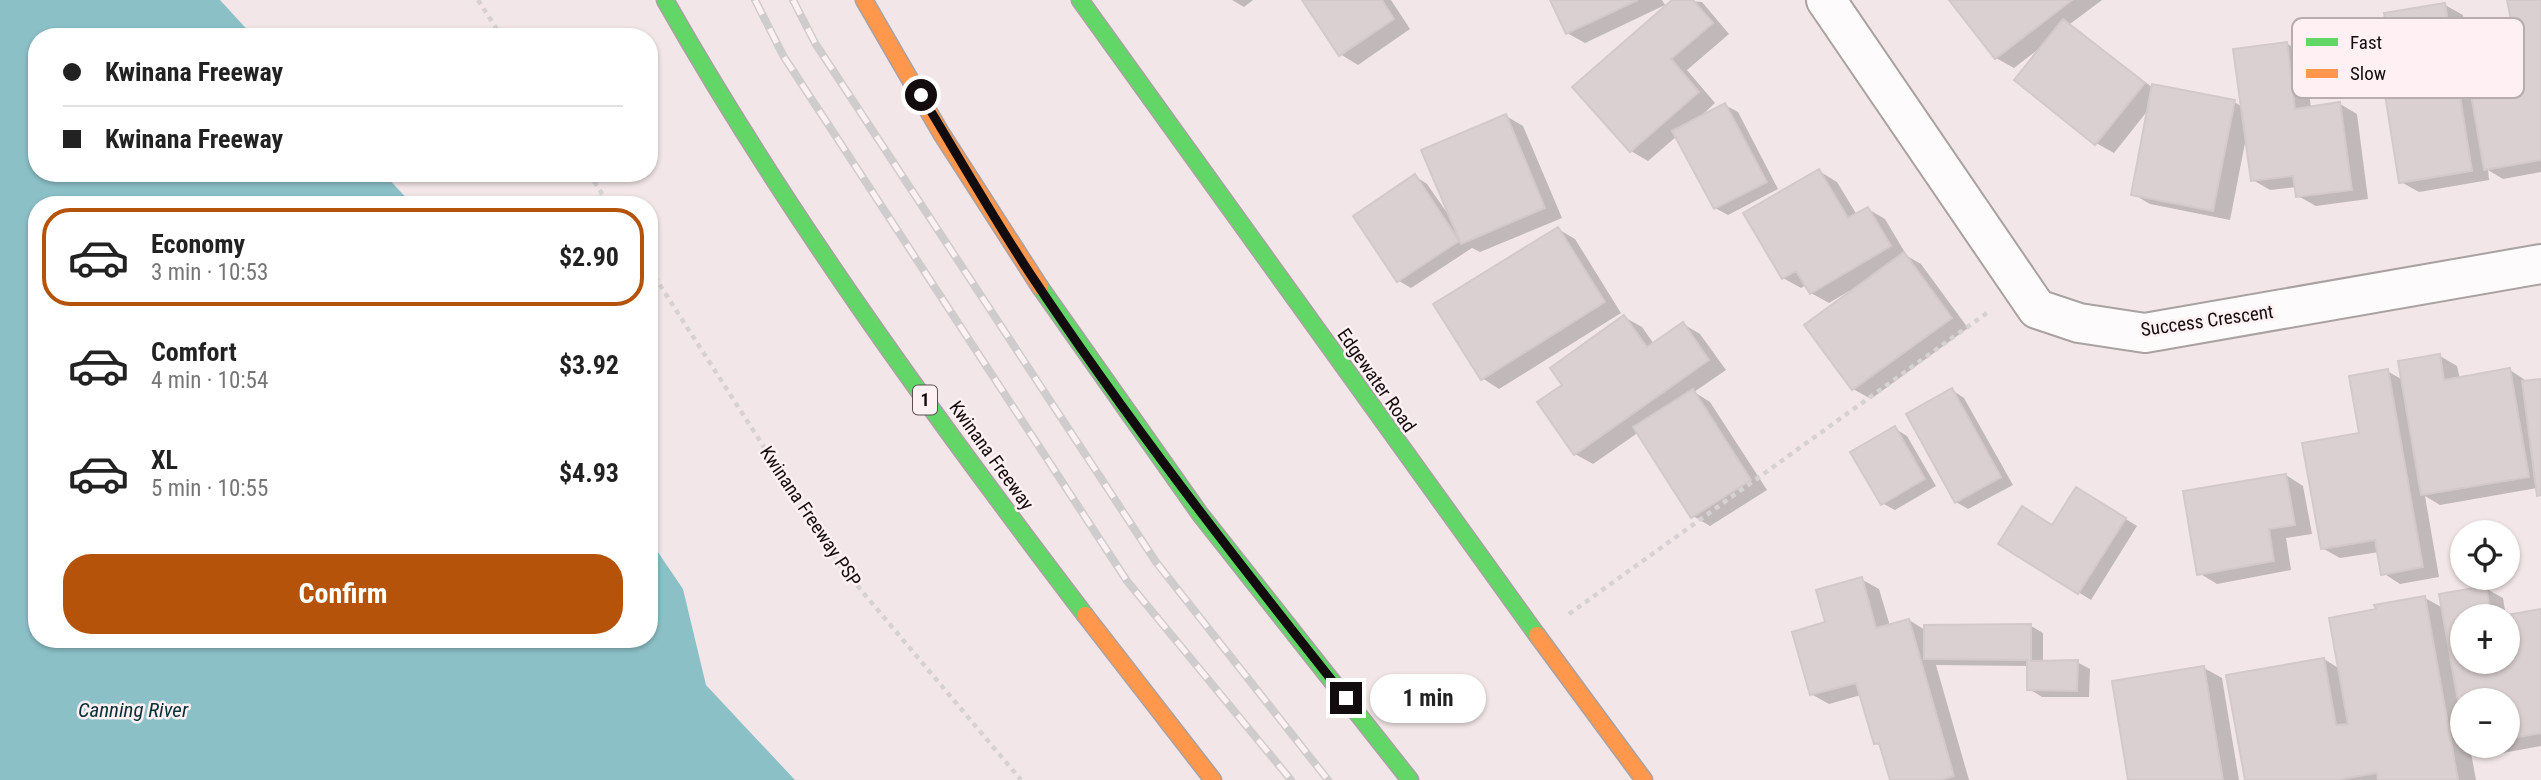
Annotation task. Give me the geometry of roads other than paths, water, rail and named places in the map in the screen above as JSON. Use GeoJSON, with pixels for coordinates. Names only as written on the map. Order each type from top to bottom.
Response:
{"type":"FeatureCollection","features":[{"type":"Feature","properties":{"kind":"main road","name":"Kwinana Freeway"},"geometry":{"type":"LineString","coordinates":[[665,0],[697,58],[885,344],[1076,607],[1213,780]]}},
{"type":"Feature","properties":{"kind":"main road"},"geometry":{"type":"LineString","coordinates":[[864,0],[1029,272],[1201,515],[1410,780]]}},
{"type":"Feature","properties":{"kind":"main road","name":"Edgewater Road"},"geometry":{"type":"LineString","coordinates":[[1080,0],[1440,505],[1644,780]]}},
{"type":"Feature","properties":{"kind":"street","name":"Success Crescent"},"geometry":{"type":"LineString","coordinates":[[1826,0],[2037,309],[2079,323],[2146,333],[2541,264]]}},
{"type":"Feature","properties":{"kind":"water","name":"Canning River"},"geometry":{"type":"Polygon","coordinates":[[[0,0],[220,0],[246,28],[28,28],[28,182],[391,182],[405,196],[28,196],[28,648],[658,648],[658,552],[683,589],[706,685],[795,780],[0,780],[0,0]]]}},
{"type":"Feature","properties":{"kind":"railway"},"geometry":{"type":"LineString","coordinates":[[755,0],[784,57],[1127,581],[1291,780]]}},
{"type":"Feature","properties":{"kind":"railway"},"geometry":{"type":"LineString","coordinates":[[793,0],[815,43],[1156,562],[1328,780]]}}]}
